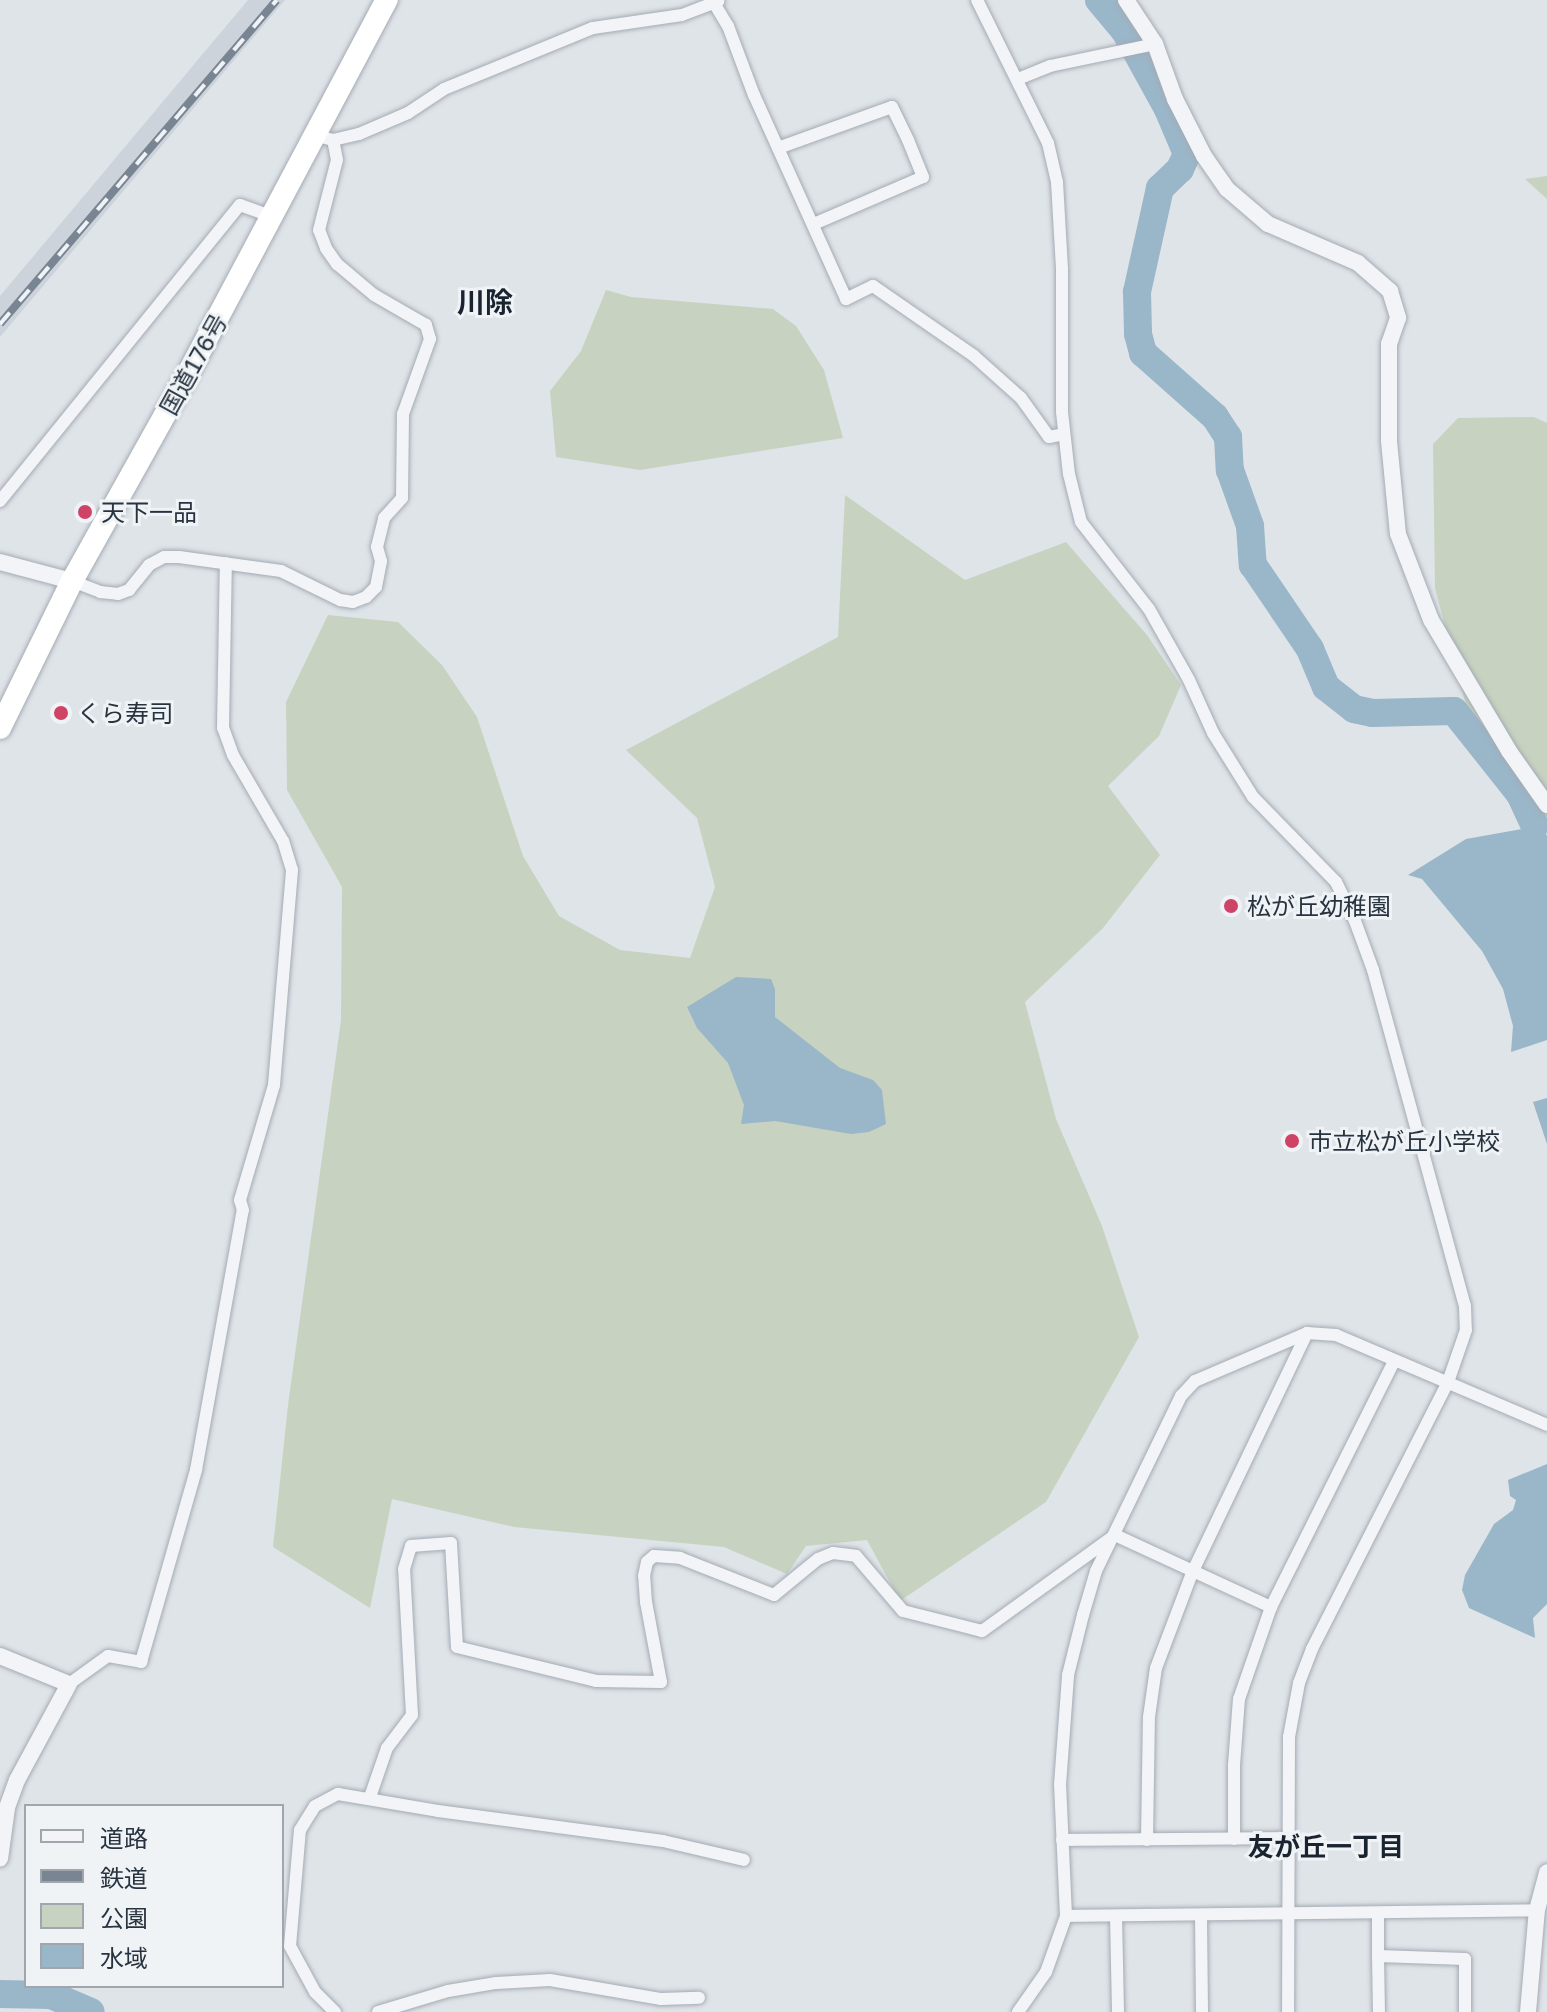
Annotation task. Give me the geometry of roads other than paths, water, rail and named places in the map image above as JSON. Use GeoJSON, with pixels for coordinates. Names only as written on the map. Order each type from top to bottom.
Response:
{"type":"FeatureCollection","features":[{"type":"Feature","properties":{"kind":"highway","name":"国道176号"},"geometry":{"type":"LineString","coordinates":[[0,728],[72,581],[273,217],[324,138],[387,0]]}},
{"type":"Feature","properties":{"kind":"street"},"geometry":{"type":"LineString","coordinates":[[977,0],[1048,143],[1057,182],[1062,268],[1064,434],[1081,522],[1149,609],[1189,680],[1213,733],[1253,797],[1336,882],[1373,970],[1465,1306],[1466,1330],[1448,1382],[1312,1649],[1299,1683],[1289,1737],[1288,2012]]}},
{"type":"Feature","properties":{"kind":"street"},"geometry":{"type":"LineString","coordinates":[[1126,0],[1204,156],[1227,189],[1268,224],[1358,263],[1390,291],[1398,318],[1389,344],[1389,441],[1398,534],[1431,620],[1509,751],[1547,805]]}},
{"type":"Feature","properties":{"kind":"street"},"geometry":{"type":"LineString","coordinates":[[0,562],[72,581],[100,592],[118,594],[129,590],[149,565],[164,557],[281,571],[340,600],[353,602],[366,597],[376,587],[381,574],[377,547],[384,518],[402,498],[403,414],[430,339],[426,325],[374,295],[337,264],[326,248],[319,230],[337,160],[324,138],[359,134],[408,113],[444,89],[593,28],[682,15],[718,1],[778,148],[846,299],[873,286],[974,356],[1021,398],[1049,437],[1064,434]]}},
{"type":"Feature","properties":{"kind":"street"},"geometry":{"type":"LineString","coordinates":[[1018,79],[1050,66],[1150,45]]}},
{"type":"Feature","properties":{"kind":"street"},"geometry":{"type":"LineString","coordinates":[[778,148],[892,107],[908,140],[923,177],[814,224]]}},
{"type":"Feature","properties":{"kind":"street"},"geometry":{"type":"LineString","coordinates":[[0,501],[240,205],[273,217]]}},
{"type":"Feature","properties":{"kind":"street"},"geometry":{"type":"LineString","coordinates":[[0,1859],[7,1808],[17,1780],[69,1684],[108,1656],[141,1662],[196,1470],[243,1210],[240,1200],[274,1085],[292,870],[283,841],[233,755],[223,728],[226,563]]}},
{"type":"Feature","properties":{"kind":"street"},"geometry":{"type":"LineString","coordinates":[[1018,2012],[1046,1972],[1066,1916],[1060,1785],[1068,1675],[1096,1571],[1181,1396],[1195,1381],[1307,1333],[1336,1335],[1547,1425]]}},
{"type":"Feature","properties":{"kind":"street"},"geometry":{"type":"LineString","coordinates":[[1147,1840],[1149,1717],[1156,1668],[1192,1573],[1307,1333]]}},
{"type":"Feature","properties":{"kind":"street"},"geometry":{"type":"LineString","coordinates":[[1234,1839],[1234,1765],[1239,1699],[1271,1607],[1394,1361]]}},
{"type":"Feature","properties":{"kind":"street"},"geometry":{"type":"LineString","coordinates":[[1115,1535],[1271,1607]]}},
{"type":"Feature","properties":{"kind":"street"},"geometry":{"type":"LineString","coordinates":[[370,1797],[387,1748],[412,1715],[404,1569],[411,1546],[451,1543],[457,1647],[596,1681],[661,1682],[644,1576],[647,1562],[654,1556],[680,1558],[774,1595],[818,1559],[833,1553],[856,1556],[903,1611],[982,1631],[1115,1535]]}},
{"type":"Feature","properties":{"kind":"street"},"geometry":{"type":"LineString","coordinates":[[0,1656],[69,1684]]}},
{"type":"Feature","properties":{"kind":"street"},"geometry":{"type":"LineString","coordinates":[[335,2012],[315,1992],[290,1946],[300,1830],[315,1806],[338,1794],[370,1797],[438,1811],[663,1841],[744,1860]]}},
{"type":"Feature","properties":{"kind":"street"},"geometry":{"type":"LineString","coordinates":[[1062,1840],[1288,1838]]}},
{"type":"Feature","properties":{"kind":"street"},"geometry":{"type":"LineString","coordinates":[[1528,2012],[1537,1910],[1547,1872]]}},
{"type":"Feature","properties":{"kind":"street"},"geometry":{"type":"LineString","coordinates":[[1066,1916],[1537,1910]]}},
{"type":"Feature","properties":{"kind":"street"},"geometry":{"type":"LineString","coordinates":[[1378,1914],[1379,2012]]}},
{"type":"Feature","properties":{"kind":"street"},"geometry":{"type":"LineString","coordinates":[[1116,1916],[1118,2012]]}},
{"type":"Feature","properties":{"kind":"street"},"geometry":{"type":"LineString","coordinates":[[1201,1916],[1202,2012]]}},
{"type":"Feature","properties":{"kind":"street"},"geometry":{"type":"LineString","coordinates":[[1378,1956],[1465,1959],[1465,2012]]}},
{"type":"Feature","properties":{"kind":"street"},"geometry":{"type":"LineString","coordinates":[[378,2012],[448,1991],[496,1983],[550,1980],[661,1999],[699,1998]]}},
{"type":"Feature","properties":{"kind":"water"},"geometry":{"type":"Polygon","coordinates":[[[1535,811],[1547,836],[1547,1040],[1511,1052],[1513,1026],[1503,989],[1482,951],[1422,879],[1408,875],[1466,839],[1522,829],[1535,811]]]}},
{"type":"Feature","properties":{"kind":"water"},"geometry":{"type":"Polygon","coordinates":[[[736,977],[771,979],[775,989],[775,1017],[840,1068],[873,1080],[882,1090],[886,1124],[869,1132],[851,1134],[775,1121],[741,1124],[744,1105],[728,1063],[697,1028],[687,1007],[736,977]]]}},
{"type":"Feature","properties":{"kind":"water"},"geometry":{"type":"Polygon","coordinates":[[[1547,1098],[1547,1144],[1533,1102],[1547,1098]]]}},
{"type":"Feature","properties":{"kind":"water"},"geometry":{"type":"Polygon","coordinates":[[[1547,1464],[1547,1604],[1533,1618],[1535,1638],[1469,1608],[1462,1590],[1465,1575],[1494,1524],[1513,1510],[1516,1500],[1510,1496],[1508,1480],[1547,1464]]]}},
{"type":"Feature","properties":{"kind":"waterway"},"geometry":{"type":"LineString","coordinates":[[1099,0],[1125,31],[1168,109],[1187,154],[1180,169],[1160,188],[1137,292],[1138,334],[1143,353],[1215,417],[1228,437],[1230,470],[1250,526],[1253,565],[1310,649],[1326,687],[1354,709],[1373,713],[1454,711],[1520,794],[1535,826]]}},
{"type":"Feature","properties":{"kind":"waterway"},"geometry":{"type":"LineString","coordinates":[[0,1994],[51,1995],[91,2012]]}},
{"type":"Feature","properties":{"kind":"railway"},"geometry":{"type":"LineString","coordinates":[[0,324],[277,0]]}},
{"type":"Feature","properties":{"kind":"place","name":"天下一品"},"geometry":{"type":"Point","coordinates":[85,512]}},
{"type":"Feature","properties":{"kind":"place","name":"くら寿司"},"geometry":{"type":"Point","coordinates":[61,713]}},
{"type":"Feature","properties":{"kind":"place","name":"松が丘幼稚園"},"geometry":{"type":"Point","coordinates":[1231,906]}},
{"type":"Feature","properties":{"kind":"place","name":"市立松が丘小学校"},"geometry":{"type":"Point","coordinates":[1292,1141]}},
{"type":"Feature","properties":{"kind":"district","name":"川除"},"geometry":{"type":"Point","coordinates":[485,302]}},
{"type":"Feature","properties":{"kind":"district","name":"友が丘一丁目"},"geometry":{"type":"Point","coordinates":[1326,1847]}}]}
